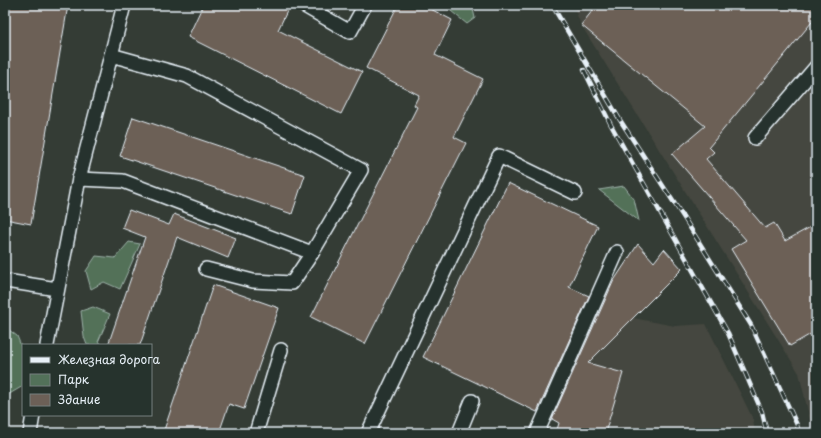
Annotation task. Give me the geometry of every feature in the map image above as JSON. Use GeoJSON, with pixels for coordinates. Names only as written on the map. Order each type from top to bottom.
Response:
{"type":"FeatureCollection","features":[{"type":"Feature","properties":{"kind":"lane"},"geometry":{"type":"LineString","coordinates":[[47,344],[79,179],[124,5]]}},
{"type":"Feature","properties":{"kind":"lane"},"geometry":{"type":"LineString","coordinates":[[303,5],[350,32],[364,5]]}},
{"type":"Feature","properties":{"kind":"lane"},"geometry":{"type":"LineString","coordinates":[[111,55],[187,76],[361,170],[312,253],[292,283],[253,281],[206,269]]}},
{"type":"Feature","properties":{"kind":"lane"},"geometry":{"type":"LineString","coordinates":[[755,138],[816,67]]}},
{"type":"Feature","properties":{"kind":"lane"},"geometry":{"type":"LineString","coordinates":[[368,433],[499,156],[575,193]]}},
{"type":"Feature","properties":{"kind":"lane"},"geometry":{"type":"LineString","coordinates":[[79,179],[123,181],[312,253]]}},
{"type":"Feature","properties":{"kind":"lane"},"geometry":{"type":"LineString","coordinates":[[537,433],[617,252]]}},
{"type":"Feature","properties":{"kind":"lane"},"geometry":{"type":"LineString","coordinates":[[6,281],[57,289]]}},
{"type":"Feature","properties":{"kind":"lane"},"geometry":{"type":"LineString","coordinates":[[256,433],[281,350]]}},
{"type":"Feature","properties":{"kind":"lane"},"geometry":{"type":"LineString","coordinates":[[459,433],[472,401]]}},
{"type":"Feature","properties":{"kind":"lane"},"geometry":{"type":"LineString","coordinates":[[30,433],[33,416]]}},
{"type":"Feature","properties":{"kind":"shaded area"},"geometry":{"type":"Polygon","coordinates":[[[573,5],[816,5],[816,433],[813,433],[799,373],[581,25],[573,5]]]}},
{"type":"Feature","properties":{"kind":"shaded area"},"geometry":{"type":"Polygon","coordinates":[[[633,318],[675,326],[706,324],[753,419],[755,433],[556,433],[571,383],[582,386],[589,363],[633,318]]]}},
{"type":"Feature","properties":{"kind":"green space"},"geometry":{"type":"Polygon","coordinates":[[[447,5],[472,5],[475,18],[467,24],[446,7],[447,5]]]}},
{"type":"Feature","properties":{"kind":"green space"},"geometry":{"type":"Polygon","coordinates":[[[624,186],[634,199],[639,221],[599,190],[624,186]]]}},
{"type":"Feature","properties":{"kind":"green space"},"geometry":{"type":"Polygon","coordinates":[[[129,242],[140,244],[120,289],[104,282],[91,289],[86,271],[96,256],[115,258],[129,242]]]}},
{"type":"Feature","properties":{"kind":"green space"},"geometry":{"type":"Polygon","coordinates":[[[93,307],[110,314],[98,342],[101,344],[87,344],[84,337],[81,311],[93,307]]]}},
{"type":"Feature","properties":{"kind":"green space"},"geometry":{"type":"Polygon","coordinates":[[[5,327],[17,336],[22,348],[22,387],[6,396],[5,327]]]}},
{"type":"Feature","properties":{"kind":"building"},"geometry":{"type":"Polygon","coordinates":[[[5,5],[68,5],[31,224],[5,219],[5,5]]]}},
{"type":"Feature","properties":{"kind":"building"},"geometry":{"type":"Polygon","coordinates":[[[203,5],[290,5],[278,30],[362,72],[341,114],[188,37],[203,5]]]}},
{"type":"Feature","properties":{"kind":"building"},"geometry":{"type":"Polygon","coordinates":[[[398,5],[423,5],[452,20],[435,55],[483,79],[454,137],[466,143],[365,344],[311,317],[417,107],[414,105],[419,95],[366,68],[398,5]]]}},
{"type":"Feature","properties":{"kind":"building"},"geometry":{"type":"Polygon","coordinates":[[[597,5],[816,5],[816,17],[709,147],[714,152],[706,159],[765,228],[774,223],[785,241],[816,224],[816,331],[790,346],[731,249],[746,240],[672,154],[705,126],[581,25],[597,5]]]}},
{"type":"Feature","properties":{"kind":"building"},"geometry":{"type":"Polygon","coordinates":[[[133,117],[305,175],[292,214],[120,156],[133,117]]]}},
{"type":"Feature","properties":{"kind":"building"},"geometry":{"type":"Polygon","coordinates":[[[508,183],[598,226],[569,287],[589,296],[537,412],[423,357],[508,183]]]}},
{"type":"Feature","properties":{"kind":"building"},"geometry":{"type":"Polygon","coordinates":[[[129,210],[169,225],[174,214],[236,238],[228,258],[177,237],[140,344],[108,344],[145,237],[122,228],[129,210]]]}},
{"type":"Feature","properties":{"kind":"building"},"geometry":{"type":"Polygon","coordinates":[[[638,244],[654,262],[664,249],[682,269],[588,363],[623,373],[605,433],[556,433],[559,423],[552,419],[613,282],[638,244]]]}},
{"type":"Feature","properties":{"kind":"building"},"geometry":{"type":"Polygon","coordinates":[[[213,285],[279,308],[244,409],[229,404],[219,433],[163,433],[213,285]]]}},
{"type":"Feature","properties":{"kind":"railway"},"geometry":{"type":"LineString","coordinates":[[552,5],[620,120],[751,325],[797,425],[799,433]]}},
{"type":"Feature","properties":{"kind":"railway"},"geometry":{"type":"LineString","coordinates":[[584,70],[611,125],[728,333],[762,412],[767,433]]}}]}
